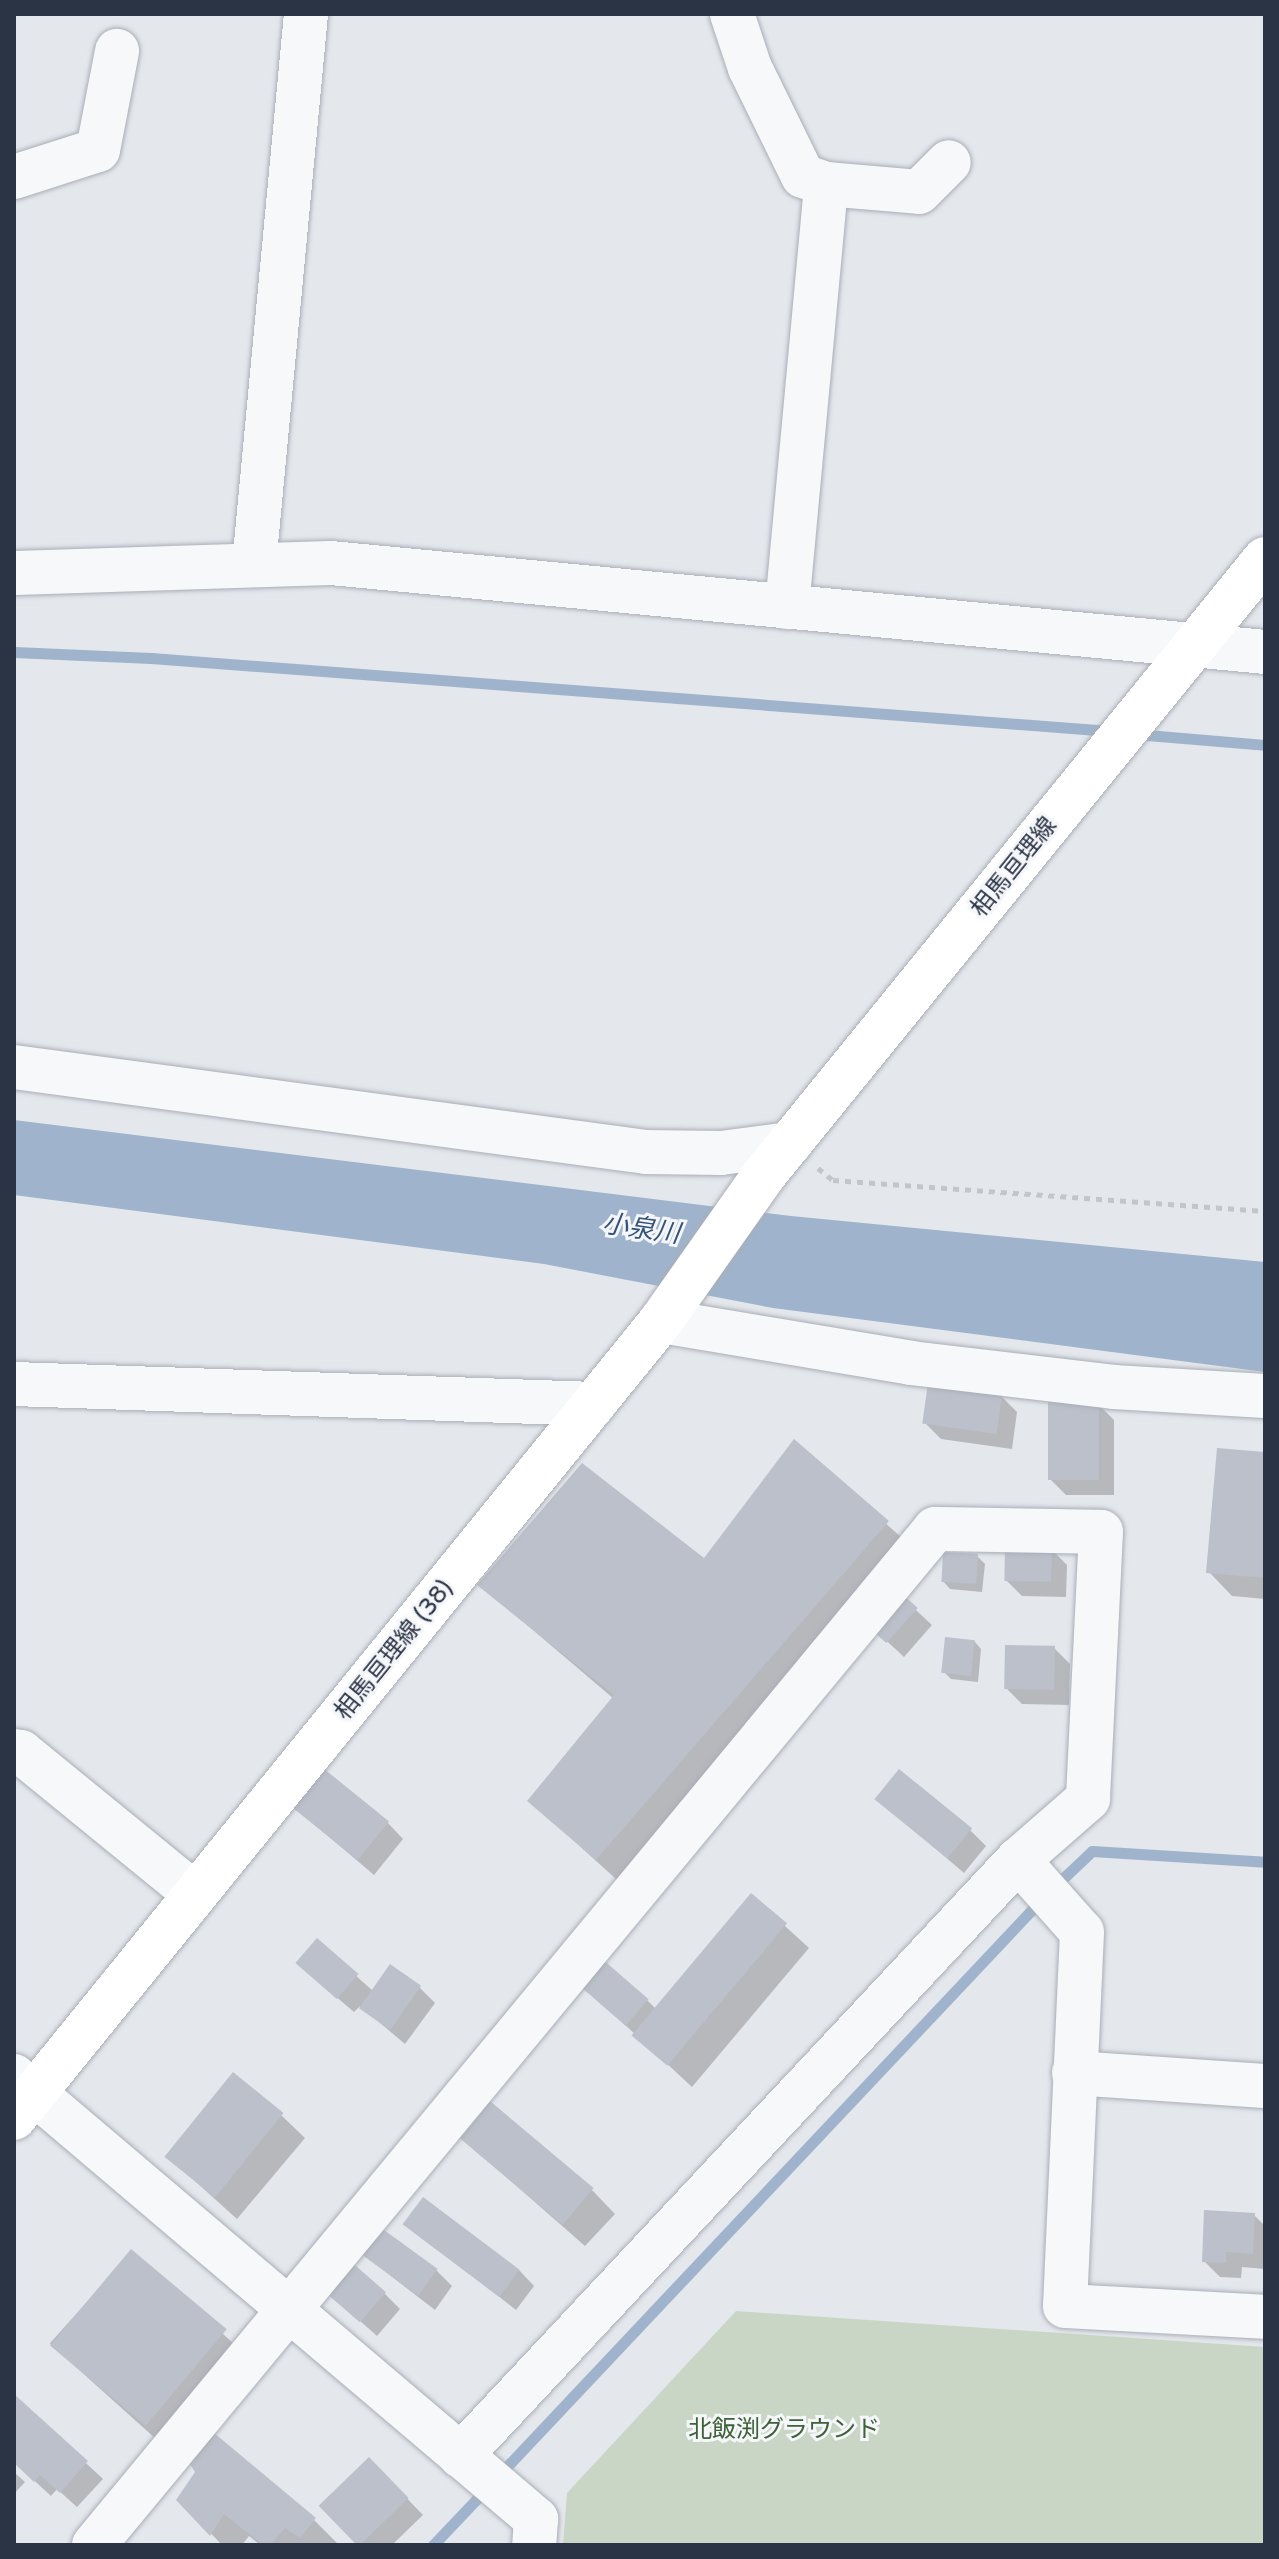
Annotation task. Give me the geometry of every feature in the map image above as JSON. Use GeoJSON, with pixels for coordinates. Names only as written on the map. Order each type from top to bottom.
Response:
{"type":"FeatureCollection","features":[{"type":"Feature","properties":{"kind":"main road","name":"相馬亘理線"},"geometry":{"type":"LineString","coordinates":[[777,1160],[1265,559]]}},
{"type":"Feature","properties":{"kind":"main road","name":"相馬亘理線 (38)"},"geometry":{"type":"LineString","coordinates":[[21,2096],[194,1893],[668,1313],[777,1160]]}},
{"type":"Feature","properties":{"kind":"street"},"geometry":{"type":"LineString","coordinates":[[254,565],[306,14]]}},
{"type":"Feature","properties":{"kind":"street"},"geometry":{"type":"LineString","coordinates":[[732,14],[750,68],[803,176],[826,184],[919,192],[949,162]]}},
{"type":"Feature","properties":{"kind":"street"},"geometry":{"type":"LineString","coordinates":[[14,177],[98,150],[117,51]]}},
{"type":"Feature","properties":{"kind":"street"},"geometry":{"type":"LineString","coordinates":[[787,607],[826,184]]}},
{"type":"Feature","properties":{"kind":"street"},"geometry":{"type":"LineString","coordinates":[[14,573],[331,563],[1265,652]]}},
{"type":"Feature","properties":{"kind":"street"},"geometry":{"type":"LineString","coordinates":[[14,1067],[646,1152],[721,1153],[777,1160]]}},
{"type":"Feature","properties":{"kind":"street"},"geometry":{"type":"LineString","coordinates":[[668,1313],[926,1365],[1114,1387],[1265,1396]]}},
{"type":"Feature","properties":{"kind":"street"},"geometry":{"type":"LineString","coordinates":[[14,1384],[594,1404]]}},
{"type":"Feature","properties":{"kind":"street"},"geometry":{"type":"LineString","coordinates":[[94,2545],[286,2308],[935,1529],[1101,1532],[1088,1799],[466,2462]]}},
{"type":"Feature","properties":{"kind":"street"},"geometry":{"type":"LineString","coordinates":[[14,1751],[21,1752],[194,1893]]}},
{"type":"Feature","properties":{"kind":"street"},"geometry":{"type":"LineString","coordinates":[[1023,1866],[1082,1932],[1065,2306],[1265,2317]]}},
{"type":"Feature","properties":{"kind":"street"},"geometry":{"type":"LineString","coordinates":[[1074,2073],[1265,2086]]}},
{"type":"Feature","properties":{"kind":"street"},"geometry":{"type":"LineString","coordinates":[[21,2096],[286,2308],[536,2519],[534,2545]]}},
{"type":"Feature","properties":{"kind":"path"},"geometry":{"type":"LineString","coordinates":[[777,1160],[833,1180],[1265,1211]]}},
{"type":"Feature","properties":{"kind":"green space","name":"北飯渕グラウンド"},"geometry":{"type":"Polygon","coordinates":[[[736,2311],[1265,2347],[1265,2545],[563,2545],[567,2493],[736,2311]]]}},
{"type":"Feature","properties":{"kind":"water","name":"小泉川"},"geometry":{"type":"Polygon","coordinates":[[[14,1120],[791,1216],[1265,1262],[1265,1372],[773,1308],[544,1264],[14,1195],[14,1120]]]}},
{"type":"Feature","properties":{"kind":"building"},"geometry":{"type":"Polygon","coordinates":[[[928,1383],[1002,1393],[997,1434],[922,1424],[928,1383]]]}},
{"type":"Feature","properties":{"kind":"building"},"geometry":{"type":"Polygon","coordinates":[[[1048,1402],[1099,1402],[1099,1480],[1048,1480],[1048,1402]]]}},
{"type":"Feature","properties":{"kind":"building"},"geometry":{"type":"Polygon","coordinates":[[[794,1439],[889,1521],[596,1860],[527,1801],[614,1695],[477,1585],[582,1463],[704,1558],[794,1439]]]}},
{"type":"Feature","properties":{"kind":"building"},"geometry":{"type":"Polygon","coordinates":[[[1217,1448],[1265,1452],[1265,1578],[1206,1573],[1217,1448]]]}},
{"type":"Feature","properties":{"kind":"building"},"geometry":{"type":"Polygon","coordinates":[[[1005,1546],[1052,1547],[1051,1582],[1004,1581],[1005,1546]]]}},
{"type":"Feature","properties":{"kind":"building"},"geometry":{"type":"Polygon","coordinates":[[[943,1552],[978,1554],[976,1584],[941,1582],[943,1552]]]}},
{"type":"Feature","properties":{"kind":"building"},"geometry":{"type":"Polygon","coordinates":[[[891,1584],[918,1608],[886,1643],[860,1619],[891,1584]]]}},
{"type":"Feature","properties":{"kind":"building"},"geometry":{"type":"Polygon","coordinates":[[[945,1637],[975,1640],[971,1676],[941,1673],[945,1637]]]}},
{"type":"Feature","properties":{"kind":"building"},"geometry":{"type":"Polygon","coordinates":[[[1005,1645],[1055,1646],[1054,1690],[1004,1689],[1005,1645]]]}},
{"type":"Feature","properties":{"kind":"building"},"geometry":{"type":"Polygon","coordinates":[[[323,1768],[389,1821],[358,1860],[292,1807],[323,1768]]]}},
{"type":"Feature","properties":{"kind":"building"},"geometry":{"type":"Polygon","coordinates":[[[899,1769],[972,1828],[948,1858],[874,1799],[899,1769]]]}},
{"type":"Feature","properties":{"kind":"building"},"geometry":{"type":"Polygon","coordinates":[[[751,1893],[787,1923],[667,2066],[631,2035],[751,1893]]]}},
{"type":"Feature","properties":{"kind":"building"},"geometry":{"type":"Polygon","coordinates":[[[317,1938],[359,1974],[337,1999],[295,1963],[317,1938]]]}},
{"type":"Feature","properties":{"kind":"building"},"geometry":{"type":"Polygon","coordinates":[[[601,1958],[649,1999],[626,2026],[578,1984],[601,1958]]]}},
{"type":"Feature","properties":{"kind":"building"},"geometry":{"type":"Polygon","coordinates":[[[390,1964],[421,1986],[390,2030],[359,2008],[390,1964]]]}},
{"type":"Feature","properties":{"kind":"building"},"geometry":{"type":"Polygon","coordinates":[[[233,2072],[284,2113],[215,2198],[164,2157],[233,2072]]]}},
{"type":"Feature","properties":{"kind":"building"},"geometry":{"type":"Polygon","coordinates":[[[484,2096],[594,2188],[563,2225],[453,2133],[484,2096]]]}},
{"type":"Feature","properties":{"kind":"building"},"geometry":{"type":"Polygon","coordinates":[[[423,2197],[520,2270],[499,2297],[403,2224],[423,2197]]]}},
{"type":"Feature","properties":{"kind":"building"},"geometry":{"type":"Polygon","coordinates":[[[1204,2210],[1255,2213],[1253,2254],[1226,2252],[1226,2263],[1202,2262],[1204,2210]]]}},
{"type":"Feature","properties":{"kind":"building"},"geometry":{"type":"Polygon","coordinates":[[[373,2222],[438,2269],[418,2296],[354,2249],[373,2222]]]}},
{"type":"Feature","properties":{"kind":"building"},"geometry":{"type":"Polygon","coordinates":[[[131,2249],[227,2329],[146,2426],[50,2346],[131,2249]]]}},
{"type":"Feature","properties":{"kind":"building"},"geometry":{"type":"Polygon","coordinates":[[[349,2260],[386,2292],[360,2322],[323,2290],[349,2260]]]}},
{"type":"Feature","properties":{"kind":"building"},"geometry":{"type":"Polygon","coordinates":[[[14,2394],[88,2461],[60,2493],[40,2475],[34,2482],[14,2463],[14,2394]]]}},
{"type":"Feature","properties":{"kind":"building"},"geometry":{"type":"Polygon","coordinates":[[[201,2422],[316,2518],[300,2538],[285,2528],[270,2545],[263,2545],[224,2514],[210,2536],[176,2500],[195,2472],[180,2449],[201,2422]]]}},
{"type":"Feature","properties":{"kind":"building"},"geometry":{"type":"Polygon","coordinates":[[[369,2457],[409,2498],[360,2545],[319,2506],[369,2457]]]}},
{"type":"Feature","properties":{"kind":"waterway"},"geometry":{"type":"LineString","coordinates":[[14,652],[151,658],[1110,731]]}},
{"type":"Feature","properties":{"kind":"waterway"},"geometry":{"type":"LineString","coordinates":[[1135,734],[1265,745]]}},
{"type":"Feature","properties":{"kind":"waterway"},"geometry":{"type":"LineString","coordinates":[[1054,1887],[1092,1851],[1265,1862]]}},
{"type":"Feature","properties":{"kind":"waterway"},"geometry":{"type":"LineString","coordinates":[[499,2475],[1042,1899]]}},
{"type":"Feature","properties":{"kind":"waterway"},"geometry":{"type":"LineString","coordinates":[[433,2545],[488,2487]]}}]}
